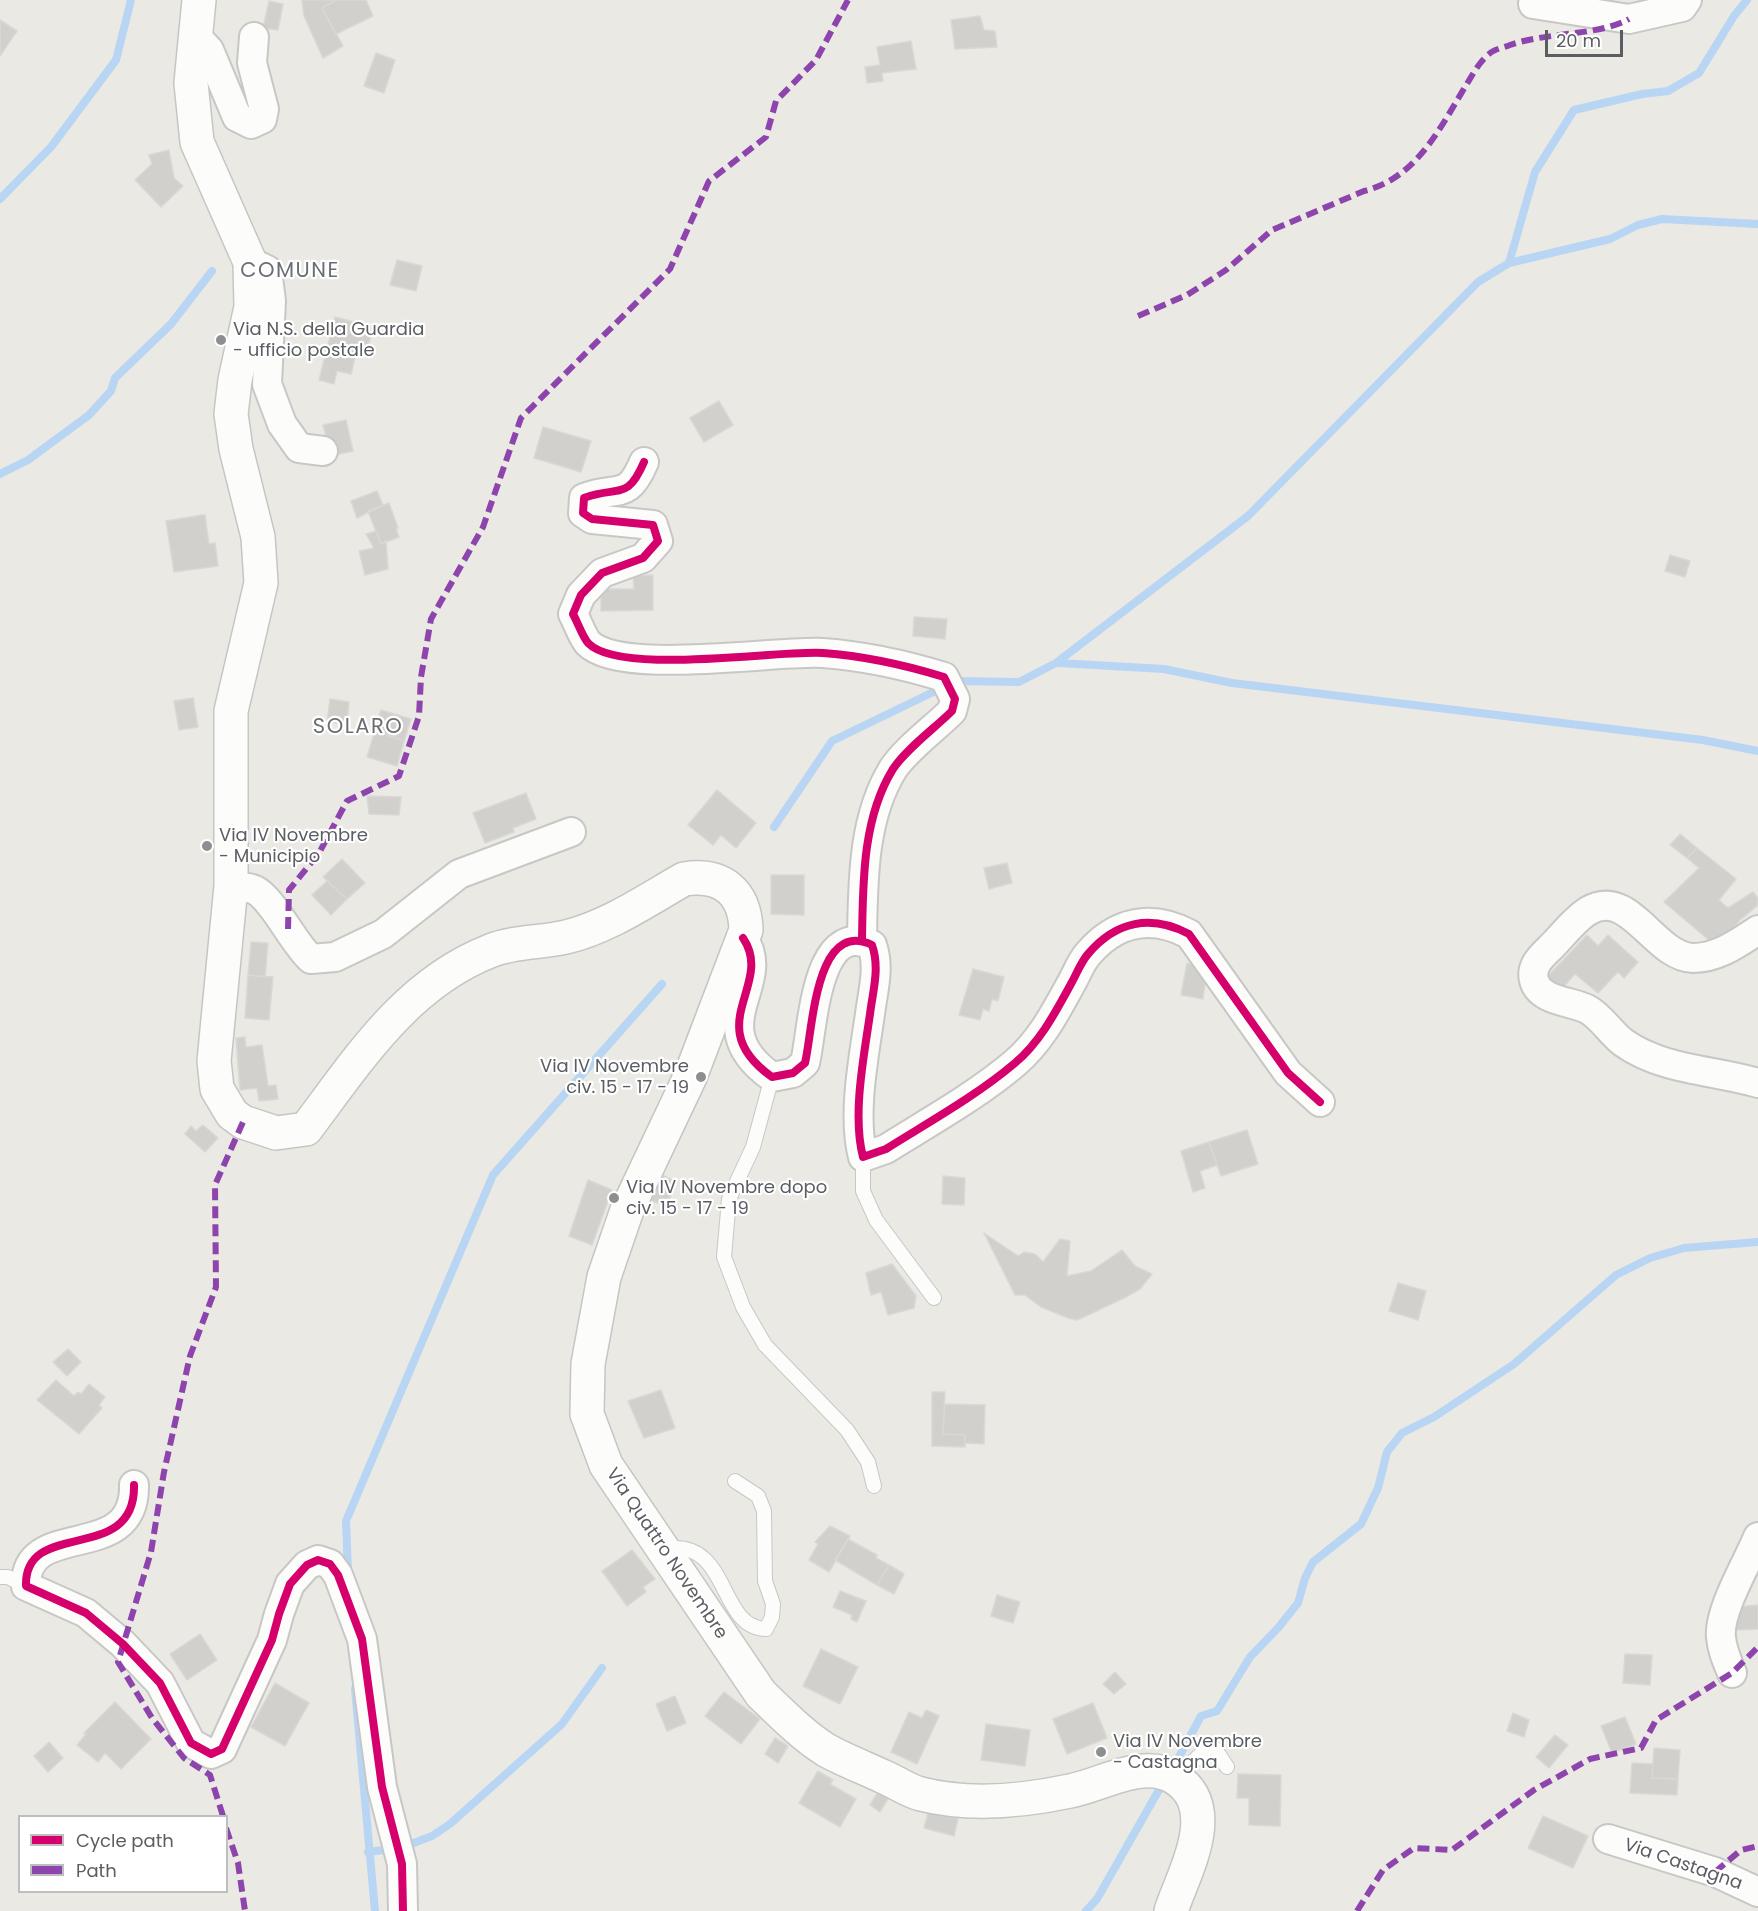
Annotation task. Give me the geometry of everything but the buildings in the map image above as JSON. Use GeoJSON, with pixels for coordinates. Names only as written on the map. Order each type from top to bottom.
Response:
{"type":"FeatureCollection","features":[{"type":"Feature","properties":{"kind":"main road"},"geometry":{"type":"LineString","coordinates":[[199,0],[190,83],[197,142],[250,262]]}},
{"type":"Feature","properties":{"kind":"main road","name":"Via Quattro Novembre"},"geometry":{"type":"LineString","coordinates":[[250,262],[251,307],[235,380],[231,414],[236,448],[258,537],[261,583],[231,711],[231,886],[214,1061],[217,1089],[232,1114],[243,1122],[276,1133],[306,1129],[385,1024],[430,985],[453,969],[491,950],[565,937],[592,929],[684,879],[700,877],[722,884],[740,900],[745,914],[743,938],[690,1077],[627,1210],[604,1277],[588,1364],[586,1414],[606,1465],[761,1694],[785,1718],[826,1750],[920,1794],[986,1801],[1070,1791],[1145,1770],[1163,1775]]}},
{"type":"Feature","properties":{"kind":"main road"},"geometry":{"type":"LineString","coordinates":[[1163,1775],[1186,1789],[1195,1802],[1199,1817],[1198,1833],[1171,1911]]}},
{"type":"Feature","properties":{"kind":"street"},"geometry":{"type":"LineString","coordinates":[[1533,4],[1629,19],[1682,7],[1687,0]]}},
{"type":"Feature","properties":{"kind":"street"},"geometry":{"type":"LineString","coordinates":[[194,34],[208,50],[237,117],[251,124],[261,119],[264,109],[252,63],[254,37]]}},
{"type":"Feature","properties":{"kind":"street"},"geometry":{"type":"LineString","coordinates":[[250,262],[267,270],[271,301],[267,384],[282,424],[299,448],[323,451]]}},
{"type":"Feature","properties":{"kind":"street"},"geometry":{"type":"LineString","coordinates":[[644,462],[635,483],[621,490],[600,492],[584,498],[583,513],[592,519],[653,525],[658,541],[643,558],[602,573],[581,595],[573,614],[588,643],[607,653],[646,657],[717,660],[821,653],[906,665],[944,677],[955,699],[952,711],[894,768],[882,792],[869,835],[865,865],[862,940]]}},
{"type":"Feature","properties":{"kind":"street"},"geometry":{"type":"LineString","coordinates":[[231,886],[255,890],[288,928],[298,947],[311,959],[335,957],[382,934],[459,874],[572,832]]}},
{"type":"Feature","properties":{"kind":"street"},"geometry":{"type":"LineString","coordinates":[[1758,930],[1716,955],[1690,958],[1666,948],[1622,910],[1599,906],[1587,911],[1539,959],[1533,972],[1534,979],[1542,991],[1589,1010],[1624,1044],[1670,1064],[1758,1083]]}},
{"type":"Feature","properties":{"kind":"street"},"geometry":{"type":"LineString","coordinates":[[743,938],[751,949],[752,963],[738,1021],[744,1051],[758,1067],[772,1077],[793,1073],[805,1063],[817,990],[833,951],[850,941],[862,940],[872,945],[878,961],[864,1056],[860,1117],[863,1157],[886,1149],[1016,1063],[1041,1037],[1087,955],[1113,932],[1135,924],[1154,921],[1170,924],[1189,934],[1288,1072],[1320,1102]]}},
{"type":"Feature","properties":{"kind":"street"},"geometry":{"type":"LineString","coordinates":[[13,1581],[26,1573],[35,1556],[54,1547],[106,1534],[126,1518],[134,1497],[134,1485]]}},
{"type":"Feature","properties":{"kind":"street"},"geometry":{"type":"LineString","coordinates":[[1732,1672],[1720,1635],[1728,1602],[1758,1537]]}},
{"type":"Feature","properties":{"kind":"street"},"geometry":{"type":"LineString","coordinates":[[13,1581],[86,1613],[123,1644],[160,1683],[191,1743],[212,1754],[222,1749],[263,1663],[291,1584],[307,1565],[318,1560],[330,1564],[338,1575],[362,1640],[382,1787],[402,1864],[403,1911]]}},
{"type":"Feature","properties":{"kind":"street","name":"Via Castagna"},"geometry":{"type":"LineString","coordinates":[[1608,1839],[1715,1872],[1758,1892]]}},
{"type":"Feature","properties":{"kind":"lane"},"geometry":{"type":"LineString","coordinates":[[772,1077],[753,1147],[729,1199],[724,1257],[743,1306],[765,1345],[847,1430],[868,1462],[874,1486]]}},
{"type":"Feature","properties":{"kind":"lane"},"geometry":{"type":"LineString","coordinates":[[863,1157],[863,1191],[876,1220],[934,1298]]}},
{"type":"Feature","properties":{"kind":"lane"},"geometry":{"type":"LineString","coordinates":[[663,1550],[691,1549],[707,1559],[745,1623],[756,1629],[766,1629],[772,1617],[773,1604],[765,1581],[764,1510],[758,1497],[735,1481]]}},
{"type":"Feature","properties":{"kind":"lane"},"geometry":{"type":"LineString","coordinates":[[1163,1775],[1209,1747],[1215,1749],[1227,1767]]}},
{"type":"Feature","properties":{"kind":"waterway"},"geometry":{"type":"LineString","coordinates":[[0,199],[51,147],[116,60],[131,0]]}},
{"type":"Feature","properties":{"kind":"waterway"},"geometry":{"type":"LineString","coordinates":[[774,827],[832,741],[956,681],[1019,682],[1056,663],[1248,516],[1478,282],[1509,263],[1535,172],[1574,110],[1642,94],[1668,91],[1699,73],[1734,16],[1747,0]]}},
{"type":"Feature","properties":{"kind":"waterway"},"geometry":{"type":"LineString","coordinates":[[1509,263],[1610,239],[1638,225],[1662,219],[1758,224]]}},
{"type":"Feature","properties":{"kind":"waterway"},"geometry":{"type":"LineString","coordinates":[[0,474],[28,460],[89,415],[111,391],[115,378],[171,324],[212,271]]}},
{"type":"Feature","properties":{"kind":"waterway"},"geometry":{"type":"LineString","coordinates":[[1058,663],[1164,669],[1232,683],[1703,740],[1758,751]]}},
{"type":"Feature","properties":{"kind":"waterway"},"geometry":{"type":"LineString","coordinates":[[348,1572],[346,1521],[493,1175],[662,984]]}},
{"type":"Feature","properties":{"kind":"waterway"},"geometry":{"type":"LineString","coordinates":[[1173,1768],[1201,1716],[1217,1711],[1250,1657],[1298,1603],[1305,1578],[1313,1562],[1361,1524],[1378,1488],[1387,1452],[1402,1433],[1434,1417],[1514,1364],[1616,1275],[1650,1258],[1684,1248],[1758,1242]]}},
{"type":"Feature","properties":{"kind":"waterway"},"geometry":{"type":"LineString","coordinates":[[403,1847],[432,1836],[450,1824],[562,1724],[602,1668]]}},
{"type":"Feature","properties":{"kind":"waterway"},"geometry":{"type":"LineString","coordinates":[[355,1689],[375,1911]]}},
{"type":"Feature","properties":{"kind":"waterway"},"geometry":{"type":"LineString","coordinates":[[1086,1911],[1097,1899],[1164,1781]]}},
{"type":"Feature","properties":{"kind":"waterway"},"geometry":{"type":"LineString","coordinates":[[368,1852],[392,1849]]}},
{"type":"Feature","properties":{"kind":"marked path"},"geometry":{"type":"LineString","coordinates":[[288,929],[289,890],[319,853],[347,801],[399,776],[419,716],[421,677],[431,619],[483,527],[521,418],[670,269],[709,181],[766,137],[776,101],[816,60],[848,0]]}},
{"type":"Feature","properties":{"kind":"marked path"},"geometry":{"type":"LineString","coordinates":[[1138,316],[1187,295],[1226,270],[1272,230],[1382,185],[1398,175],[1424,150],[1446,120],[1482,61],[1491,52],[1524,41],[1603,28],[1629,19]]}},
{"type":"Feature","properties":{"kind":"marked path"},"geometry":{"type":"LineString","coordinates":[[223,1815],[210,1775],[184,1758],[152,1718],[118,1662],[151,1552],[164,1472],[190,1356],[216,1287],[215,1185],[243,1122]]}},
{"type":"Feature","properties":{"kind":"marked path"},"geometry":{"type":"LineString","coordinates":[[1357,1911],[1383,1870],[1414,1848],[1452,1850],[1534,1790],[1590,1759],[1641,1748],[1656,1720],[1732,1673],[1758,1647]]}},
{"type":"Feature","properties":{"kind":"marked path"},"geometry":{"type":"LineString","coordinates":[[228,1834],[238,1863],[245,1911]]}},
{"type":"Feature","properties":{"kind":"marked path"},"geometry":{"type":"LineString","coordinates":[[1715,1872],[1741,1850],[1758,1846]]}},
{"type":"Feature","properties":{"kind":"cycle path"},"geometry":{"type":"LineString","coordinates":[[644,462],[627,488],[584,498],[583,513],[592,519],[653,525],[658,541],[643,558],[602,573],[581,595],[573,614],[588,643],[605,653],[664,660],[801,653],[854,656],[944,677],[955,699],[952,711],[905,754],[893,769],[883,788],[875,809],[866,852],[862,940]]}},
{"type":"Feature","properties":{"kind":"cycle path"},"geometry":{"type":"LineString","coordinates":[[743,938],[750,955],[751,972],[739,1023],[741,1040],[751,1058],[772,1077],[793,1073],[805,1063],[820,981],[828,962],[839,947],[853,941],[872,945],[875,979],[859,1104],[863,1157],[886,1149],[935,1119],[984,1087],[1015,1063],[1033,1045],[1047,1025],[1088,954],[1110,934],[1135,924],[1161,924],[1189,934],[1288,1073],[1320,1102]]}},
{"type":"Feature","properties":{"kind":"cycle path"},"geometry":{"type":"LineString","coordinates":[[134,1485],[130,1510],[118,1525],[100,1534],[42,1552],[30,1565],[26,1586],[86,1613],[123,1644],[160,1683],[191,1743],[211,1754],[222,1749],[272,1640],[290,1584],[307,1565],[318,1560],[330,1564],[338,1575],[362,1639],[382,1787],[402,1864],[403,1911]]}},
{"type":"Feature","properties":{"kind":"place","name":"Via N.S. della Guardia - ufficio postale"},"geometry":{"type":"Point","coordinates":[221,340]}},
{"type":"Feature","properties":{"kind":"place","name":"Via IV Novembre - Municipio"},"geometry":{"type":"Point","coordinates":[207,846]}},
{"type":"Feature","properties":{"kind":"place","name":"Via IV Novembre civ. 15 - 17 - 19"},"geometry":{"type":"Point","coordinates":[701,1077]}},
{"type":"Feature","properties":{"kind":"place","name":"Via IV Novembre dopo civ. 15 - 17 - 19"},"geometry":{"type":"Point","coordinates":[614,1198]}},
{"type":"Feature","properties":{"kind":"place","name":"Via IV Novembre - Castagna"},"geometry":{"type":"Point","coordinates":[1101,1752]}},
{"type":"Feature","properties":{"kind":"district","name":"COMUNE"},"geometry":{"type":"Point","coordinates":[290,272]}},
{"type":"Feature","properties":{"kind":"district","name":"SOLARO"},"geometry":{"type":"Point","coordinates":[358,728]}}]}
